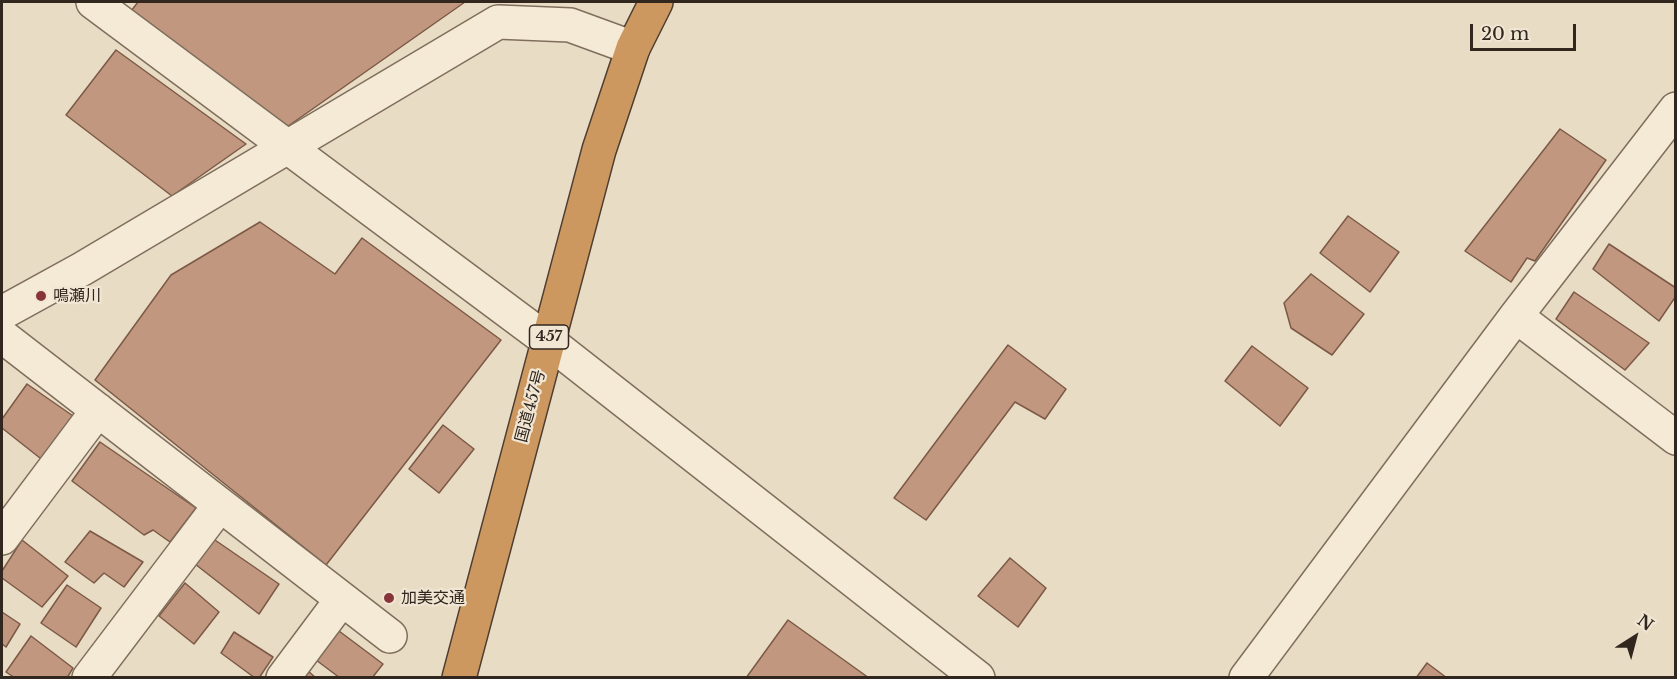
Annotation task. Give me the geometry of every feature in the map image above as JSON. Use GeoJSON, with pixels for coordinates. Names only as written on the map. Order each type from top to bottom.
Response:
{"type":"FeatureCollection","features":[{"type":"Feature","properties":{"kind":"highway","name":"国道457号"},"geometry":{"type":"LineString","coordinates":[[459,678],[599,150],[633,48],[656,2]]}},
{"type":"Feature","properties":{"kind":"street"},"geometry":{"type":"LineString","coordinates":[[93,2],[548,341],[978,678]]}},
{"type":"Feature","properties":{"kind":"street"},"geometry":{"type":"LineString","coordinates":[[2,313],[498,22],[570,25],[633,48]]}},
{"type":"Feature","properties":{"kind":"street"},"geometry":{"type":"LineString","coordinates":[[1246,678],[1516,316],[1676,109]]}},
{"type":"Feature","properties":{"kind":"street"},"geometry":{"type":"LineString","coordinates":[[1516,316],[1676,438]]}},
{"type":"Feature","properties":{"kind":"street"},"geometry":{"type":"LineString","coordinates":[[2,336],[390,636]]}},
{"type":"Feature","properties":{"kind":"street"},"geometry":{"type":"LineString","coordinates":[[2,538],[98,410]]}},
{"type":"Feature","properties":{"kind":"street"},"geometry":{"type":"LineString","coordinates":[[89,678],[220,505]]}},
{"type":"Feature","properties":{"kind":"street"},"geometry":{"type":"LineString","coordinates":[[283,678],[342,599]]}},
{"type":"Feature","properties":{"kind":"building"},"geometry":{"type":"Polygon","coordinates":[[[138,2],[465,2],[284,129],[128,15],[138,2]]]}},
{"type":"Feature","properties":{"kind":"building"},"geometry":{"type":"Polygon","coordinates":[[[116,50],[246,144],[172,196],[66,115],[116,50]]]}},
{"type":"Feature","properties":{"kind":"building"},"geometry":{"type":"Polygon","coordinates":[[[1560,129],[1606,160],[1535,261],[1527,258],[1511,282],[1465,251],[1560,129]]]}},
{"type":"Feature","properties":{"kind":"building"},"geometry":{"type":"Polygon","coordinates":[[[1348,216],[1399,252],[1370,292],[1320,253],[1348,216]]]}},
{"type":"Feature","properties":{"kind":"building"},"geometry":{"type":"Polygon","coordinates":[[[260,222],[335,274],[362,238],[501,340],[326,565],[95,380],[171,275],[260,222]]]}},
{"type":"Feature","properties":{"kind":"building"},"geometry":{"type":"Polygon","coordinates":[[[1609,244],[1676,288],[1676,296],[1659,321],[1593,269],[1609,244]]]}},
{"type":"Feature","properties":{"kind":"building"},"geometry":{"type":"Polygon","coordinates":[[[1311,274],[1364,314],[1332,355],[1291,328],[1284,303],[1311,274]]]}},
{"type":"Feature","properties":{"kind":"building"},"geometry":{"type":"Polygon","coordinates":[[[1574,292],[1649,343],[1625,370],[1556,319],[1574,292]]]}},
{"type":"Feature","properties":{"kind":"building"},"geometry":{"type":"Polygon","coordinates":[[[1008,345],[1066,389],[1045,419],[1015,402],[926,520],[894,498],[1008,345]]]}},
{"type":"Feature","properties":{"kind":"building"},"geometry":{"type":"Polygon","coordinates":[[[1252,346],[1308,388],[1280,426],[1225,381],[1252,346]]]}},
{"type":"Feature","properties":{"kind":"building"},"geometry":{"type":"Polygon","coordinates":[[[27,384],[76,418],[45,462],[2,428],[2,419],[27,384]]]}},
{"type":"Feature","properties":{"kind":"building"},"geometry":{"type":"Polygon","coordinates":[[[443,425],[474,449],[439,493],[409,469],[443,425]]]}},
{"type":"Feature","properties":{"kind":"building"},"geometry":{"type":"Polygon","coordinates":[[[100,442],[196,508],[170,542],[153,530],[144,535],[72,481],[100,442]]]}},
{"type":"Feature","properties":{"kind":"building"},"geometry":{"type":"Polygon","coordinates":[[[90,531],[143,562],[124,587],[104,573],[94,583],[65,562],[90,531]]]}},
{"type":"Feature","properties":{"kind":"building"},"geometry":{"type":"Polygon","coordinates":[[[212,538],[279,584],[259,614],[195,564],[212,538]]]}},
{"type":"Feature","properties":{"kind":"building"},"geometry":{"type":"Polygon","coordinates":[[[22,540],[68,576],[42,607],[2,578],[2,571],[22,540]]]}},
{"type":"Feature","properties":{"kind":"building"},"geometry":{"type":"Polygon","coordinates":[[[1010,558],[1046,588],[1018,627],[978,596],[1010,558]]]}},
{"type":"Feature","properties":{"kind":"building"},"geometry":{"type":"Polygon","coordinates":[[[185,583],[219,612],[194,644],[159,616],[185,583]]]}},
{"type":"Feature","properties":{"kind":"building"},"geometry":{"type":"Polygon","coordinates":[[[67,585],[101,608],[76,647],[41,623],[67,585]]]}},
{"type":"Feature","properties":{"kind":"building"},"geometry":{"type":"Polygon","coordinates":[[[2,612],[20,624],[6,647],[2,644],[2,612]]]}},
{"type":"Feature","properties":{"kind":"building"},"geometry":{"type":"Polygon","coordinates":[[[788,620],[869,678],[746,678],[788,620]]]}},
{"type":"Feature","properties":{"kind":"building"},"geometry":{"type":"Polygon","coordinates":[[[339,631],[383,664],[372,678],[340,678],[316,660],[339,631]]]}},
{"type":"Feature","properties":{"kind":"building"},"geometry":{"type":"Polygon","coordinates":[[[234,632],[273,657],[259,678],[255,678],[221,653],[234,632]]]}},
{"type":"Feature","properties":{"kind":"building"},"geometry":{"type":"Polygon","coordinates":[[[31,636],[73,668],[67,678],[15,678],[6,672],[31,636]]]}},
{"type":"Feature","properties":{"kind":"building"},"geometry":{"type":"Polygon","coordinates":[[[1427,663],[1447,678],[1416,678],[1427,663]]]}},
{"type":"Feature","properties":{"kind":"building"},"geometry":{"type":"Polygon","coordinates":[[[307,670],[316,678],[302,678],[307,670]]]}},
{"type":"Feature","properties":{"kind":"place","name":"鳴瀬川"},"geometry":{"type":"Point","coordinates":[41,296]}},
{"type":"Feature","properties":{"kind":"place","name":"加美交通"},"geometry":{"type":"Point","coordinates":[389,598]}}]}
